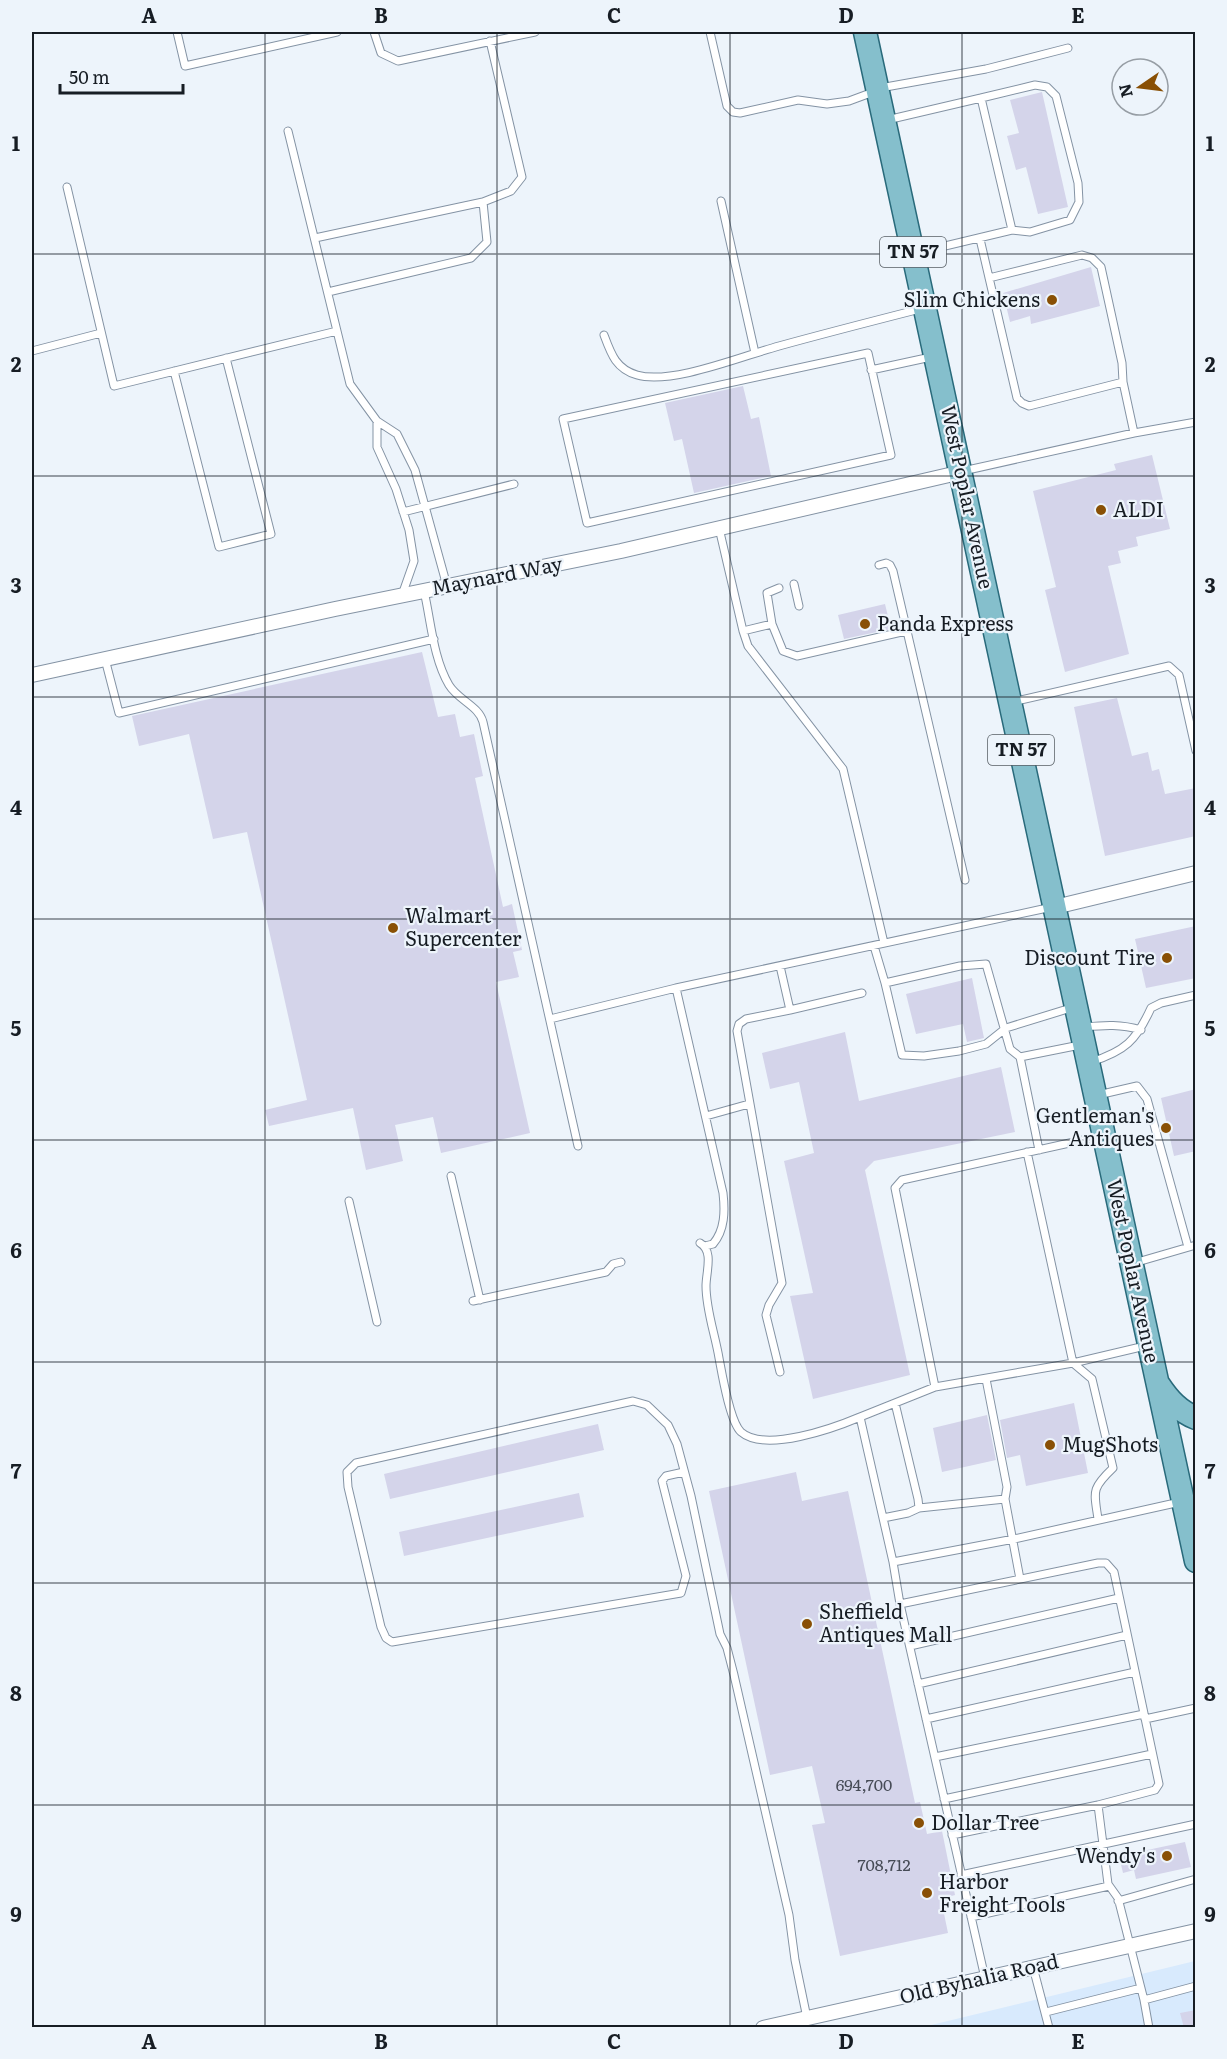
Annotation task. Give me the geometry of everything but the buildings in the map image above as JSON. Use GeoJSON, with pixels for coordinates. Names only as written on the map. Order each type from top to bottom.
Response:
{"type":"FeatureCollection","features":[{"type":"Feature","properties":{"kind":"main road","name":"West Poplar Avenue"},"geometry":{"type":"LineString","coordinates":[[865,32],[1157,1382],[1189,1498],[1196,1561]]}},
{"type":"Feature","properties":{"kind":"main road"},"geometry":{"type":"LineString","coordinates":[[1157,1382],[1171,1402],[1196,1418]]}},
{"type":"Feature","properties":{"kind":"street","name":"Maynard Way"},"geometry":{"type":"LineString","coordinates":[[32,675],[402,595],[621,551],[962,472]]}},
{"type":"Feature","properties":{"kind":"street"},"geometry":{"type":"LineString","coordinates":[[1055,907],[1196,873]]}},
{"type":"Feature","properties":{"kind":"street","name":"Old Byhalia Road"},"geometry":{"type":"LineString","coordinates":[[763,2028],[1196,1931]]}},
{"type":"Feature","properties":{"kind":"lane"},"geometry":{"type":"LineString","coordinates":[[177,32],[185,66],[337,32]]}},
{"type":"Feature","properties":{"kind":"lane"},"geometry":{"type":"LineString","coordinates":[[374,32],[381,53],[398,61],[535,32]]}},
{"type":"Feature","properties":{"kind":"lane"},"geometry":{"type":"LineString","coordinates":[[710,32],[727,106],[733,112],[740,113],[798,100],[827,104],[849,101],[878,89],[986,69],[1068,48]]}},
{"type":"Feature","properties":{"kind":"lane"},"geometry":{"type":"LineString","coordinates":[[315,238],[483,202],[512,191],[522,177],[490,41]]}},
{"type":"Feature","properties":{"kind":"lane"},"geometry":{"type":"LineString","coordinates":[[885,121],[1035,85],[1047,87],[1056,96],[1078,183],[1079,202],[1071,220],[1030,232],[1012,230],[914,253]]}},
{"type":"Feature","properties":{"kind":"lane"},"geometry":{"type":"LineString","coordinates":[[981,98],[1012,230]]}},
{"type":"Feature","properties":{"kind":"lane"},"geometry":{"type":"LineString","coordinates":[[288,130],[350,384],[377,421],[397,434],[415,471],[447,586]]}},
{"type":"Feature","properties":{"kind":"lane"},"geometry":{"type":"LineString","coordinates":[[67,187],[114,386],[337,331]]}},
{"type":"Feature","properties":{"kind":"lane"},"geometry":{"type":"LineString","coordinates":[[721,201],[755,352]]}},
{"type":"Feature","properties":{"kind":"lane"},"geometry":{"type":"LineString","coordinates":[[328,292],[471,258],[487,242],[483,202]]}},
{"type":"Feature","properties":{"kind":"lane"},"geometry":{"type":"LineString","coordinates":[[980,239],[1017,398],[1022,404],[1029,406],[1123,382]]}},
{"type":"Feature","properties":{"kind":"lane"},"geometry":{"type":"LineString","coordinates":[[989,278],[1082,255],[1092,258],[1101,267],[1134,432]]}},
{"type":"Feature","properties":{"kind":"lane"},"geometry":{"type":"LineString","coordinates":[[604,335],[614,361],[634,375],[653,378],[682,375],[755,352],[926,308]]}},
{"type":"Feature","properties":{"kind":"lane"},"geometry":{"type":"LineString","coordinates":[[32,351],[101,333]]}},
{"type":"Feature","properties":{"kind":"lane"},"geometry":{"type":"LineString","coordinates":[[868,353],[872,369],[891,455],[587,523],[562,419],[868,353]]}},
{"type":"Feature","properties":{"kind":"lane"},"geometry":{"type":"LineString","coordinates":[[872,369],[936,356]]}},
{"type":"Feature","properties":{"kind":"lane"},"geometry":{"type":"LineString","coordinates":[[174,371],[219,547],[240,542],[271,534],[226,358]]}},
{"type":"Feature","properties":{"kind":"lane"},"geometry":{"type":"LineString","coordinates":[[377,421],[377,447],[396,489],[409,530],[414,561],[402,595]]}},
{"type":"Feature","properties":{"kind":"lane"},"geometry":{"type":"LineString","coordinates":[[962,472],[1134,432],[1196,422]]}},
{"type":"Feature","properties":{"kind":"lane"},"geometry":{"type":"LineString","coordinates":[[403,512],[514,484]]}},
{"type":"Feature","properties":{"kind":"lane"},"geometry":{"type":"LineString","coordinates":[[719,528],[748,646],[843,770],[884,943]]}},
{"type":"Feature","properties":{"kind":"lane"},"geometry":{"type":"LineString","coordinates":[[879,565],[886,563],[890,565],[965,880]]}},
{"type":"Feature","properties":{"kind":"lane"},"geometry":{"type":"LineString","coordinates":[[794,585],[799,606]]}},
{"type":"Feature","properties":{"kind":"lane"},"geometry":{"type":"LineString","coordinates":[[779,588],[768,593],[772,624],[783,651],[797,656],[906,631]]}},
{"type":"Feature","properties":{"kind":"lane"},"geometry":{"type":"LineString","coordinates":[[424,591],[439,659],[448,684],[461,700],[482,717],[578,1146]]}},
{"type":"Feature","properties":{"kind":"lane"},"geometry":{"type":"LineString","coordinates":[[743,631],[772,624]]}},
{"type":"Feature","properties":{"kind":"lane"},"geometry":{"type":"LineString","coordinates":[[105,659],[119,713],[434,639]]}},
{"type":"Feature","properties":{"kind":"lane"},"geometry":{"type":"LineString","coordinates":[[1011,702],[1169,666],[1179,675],[1196,751]]}},
{"type":"Feature","properties":{"kind":"lane"},"geometry":{"type":"LineString","coordinates":[[550,1019],[676,988],[1055,907]]}},
{"type":"Feature","properties":{"kind":"lane"},"geometry":{"type":"LineString","coordinates":[[874,946],[902,1055],[924,1056],[986,1044],[1006,1028],[1082,1035],[1114,1054],[1141,1030],[1151,1008],[1161,1003],[1196,994]]}},
{"type":"Feature","properties":{"kind":"lane"},"geometry":{"type":"LineString","coordinates":[[885,983],[960,966],[986,964],[1006,1028],[1010,1049],[1020,1057],[1039,1150]]}},
{"type":"Feature","properties":{"kind":"lane"},"geometry":{"type":"LineString","coordinates":[[780,966],[790,1010]]}},
{"type":"Feature","properties":{"kind":"lane"},"geometry":{"type":"LineString","coordinates":[[676,988],[706,1116],[724,1207],[721,1229],[708,1254],[706,1287],[731,1411],[739,1431],[750,1437],[780,1440],[837,1427],[935,1387],[1073,1363],[1149,1345]]}},
{"type":"Feature","properties":{"kind":"lane"},"geometry":{"type":"LineString","coordinates":[[780,1372],[766,1315],[782,1282],[737,1031],[739,1024],[746,1019],[862,993]]}},
{"type":"Feature","properties":{"kind":"lane"},"geometry":{"type":"LineString","coordinates":[[1020,1057],[1108,1024],[1125,1025],[1141,1030]]}},
{"type":"Feature","properties":{"kind":"lane"},"geometry":{"type":"LineString","coordinates":[[1095,1096],[1137,1086],[1147,1098],[1192,1246],[1132,1264]]}},
{"type":"Feature","properties":{"kind":"lane"},"geometry":{"type":"LineString","coordinates":[[706,1116],[749,1104]]}},
{"type":"Feature","properties":{"kind":"lane"},"geometry":{"type":"LineString","coordinates":[[935,1387],[895,1188],[902,1180],[1104,1135]]}},
{"type":"Feature","properties":{"kind":"lane"},"geometry":{"type":"LineString","coordinates":[[1027,1152],[1073,1363],[1092,1379],[1113,1468],[1099,1482],[1094,1492],[1098,1519]]}},
{"type":"Feature","properties":{"kind":"lane"},"geometry":{"type":"LineString","coordinates":[[451,1176],[476,1301],[606,1272],[613,1264],[621,1262]]}},
{"type":"Feature","properties":{"kind":"lane"},"geometry":{"type":"LineString","coordinates":[[349,1201],[377,1322]]}},
{"type":"Feature","properties":{"kind":"lane"},"geometry":{"type":"LineString","coordinates":[[708,1254],[702,1245],[713,1244]]}},
{"type":"Feature","properties":{"kind":"lane"},"geometry":{"type":"LineString","coordinates":[[986,1379],[1007,1487],[1005,1499],[1020,1579]]}},
{"type":"Feature","properties":{"kind":"lane"},"geometry":{"type":"LineString","coordinates":[[684,1472],[666,1476],[662,1481],[686,1576],[681,1593],[392,1642],[386,1638],[381,1628],[348,1487],[347,1472],[356,1463],[633,1401],[647,1405],[668,1425],[677,1444],[684,1472],[720,1634],[727,1648],[774,1847],[807,2018]]}},
{"type":"Feature","properties":{"kind":"lane"},"geometry":{"type":"LineString","coordinates":[[895,1403],[919,1508]]}},
{"type":"Feature","properties":{"kind":"lane"},"geometry":{"type":"LineString","coordinates":[[860,1417],[985,1978]]}},
{"type":"Feature","properties":{"kind":"lane"},"geometry":{"type":"LineString","coordinates":[[893,1562],[1014,1539],[1189,1498]]}},
{"type":"Feature","properties":{"kind":"lane"},"geometry":{"type":"LineString","coordinates":[[883,1518],[908,1513],[919,1508],[1005,1499]]}},
{"type":"Feature","properties":{"kind":"lane"},"geometry":{"type":"LineString","coordinates":[[900,1604],[1098,1563],[1106,1563],[1114,1572],[1159,1784],[1155,1790],[1098,1805],[952,1835]]}},
{"type":"Feature","properties":{"kind":"lane"},"geometry":{"type":"LineString","coordinates":[[910,1646],[1119,1598]]}},
{"type":"Feature","properties":{"kind":"lane"},"geometry":{"type":"LineString","coordinates":[[918,1684],[1127,1635]]}},
{"type":"Feature","properties":{"kind":"lane"},"geometry":{"type":"LineString","coordinates":[[926,1719],[1135,1672]]}},
{"type":"Feature","properties":{"kind":"lane"},"geometry":{"type":"LineString","coordinates":[[935,1758],[1196,1708]]}},
{"type":"Feature","properties":{"kind":"lane"},"geometry":{"type":"LineString","coordinates":[[944,1798],[1152,1754]]}},
{"type":"Feature","properties":{"kind":"lane"},"geometry":{"type":"LineString","coordinates":[[1098,1805],[1109,1886],[1119,1900],[1149,2028]]}},
{"type":"Feature","properties":{"kind":"lane"},"geometry":{"type":"LineString","coordinates":[[961,1875],[1196,1824]]}},
{"type":"Feature","properties":{"kind":"lane"},"geometry":{"type":"LineString","coordinates":[[1119,1900],[1196,1879]]}},
{"type":"Feature","properties":{"kind":"lane"},"geometry":{"type":"LineString","coordinates":[[971,1917],[1109,1886]]}},
{"type":"Feature","properties":{"kind":"lane"},"geometry":{"type":"LineString","coordinates":[[1033,1967],[1049,2028]]}},
{"type":"Feature","properties":{"kind":"lane"},"geometry":{"type":"LineString","coordinates":[[1144,2000],[1196,1986]]}},
{"type":"Feature","properties":{"kind":"lane"},"geometry":{"type":"LineString","coordinates":[[1046,2012],[1141,1988]]}},
{"type":"Feature","properties":{"kind":"shaded area"},"geometry":{"type":"Polygon","coordinates":[[[1195,1961],[1195,2027],[923,2027],[1195,1961]]]}},
{"type":"Feature","properties":{"kind":"place","name":"Slim Chickens"},"geometry":{"type":"Point","coordinates":[1052,300]}},
{"type":"Feature","properties":{"kind":"place","name":"ALDI"},"geometry":{"type":"Point","coordinates":[1101,510]}},
{"type":"Feature","properties":{"kind":"place","name":"Panda Express"},"geometry":{"type":"Point","coordinates":[865,624]}},
{"type":"Feature","properties":{"kind":"place","name":"Walmart Supercenter"},"geometry":{"type":"Point","coordinates":[393,928]}},
{"type":"Feature","properties":{"kind":"place","name":"Discount Tire"},"geometry":{"type":"Point","coordinates":[1167,958]}},
{"type":"Feature","properties":{"kind":"place","name":"Gentleman's Antiques"},"geometry":{"type":"Point","coordinates":[1166,1128]}},
{"type":"Feature","properties":{"kind":"place","name":"MugShots"},"geometry":{"type":"Point","coordinates":[1050,1445]}},
{"type":"Feature","properties":{"kind":"place","name":"Sheffield Antiques Mall"},"geometry":{"type":"Point","coordinates":[807,1624]}},
{"type":"Feature","properties":{"kind":"place","name":"Dollar Tree"},"geometry":{"type":"Point","coordinates":[919,1823]}},
{"type":"Feature","properties":{"kind":"place","name":"Wendy's"},"geometry":{"type":"Point","coordinates":[1167,1856]}},
{"type":"Feature","properties":{"kind":"place","name":"Harbor Freight Tools"},"geometry":{"type":"Point","coordinates":[927,1893]}}]}
